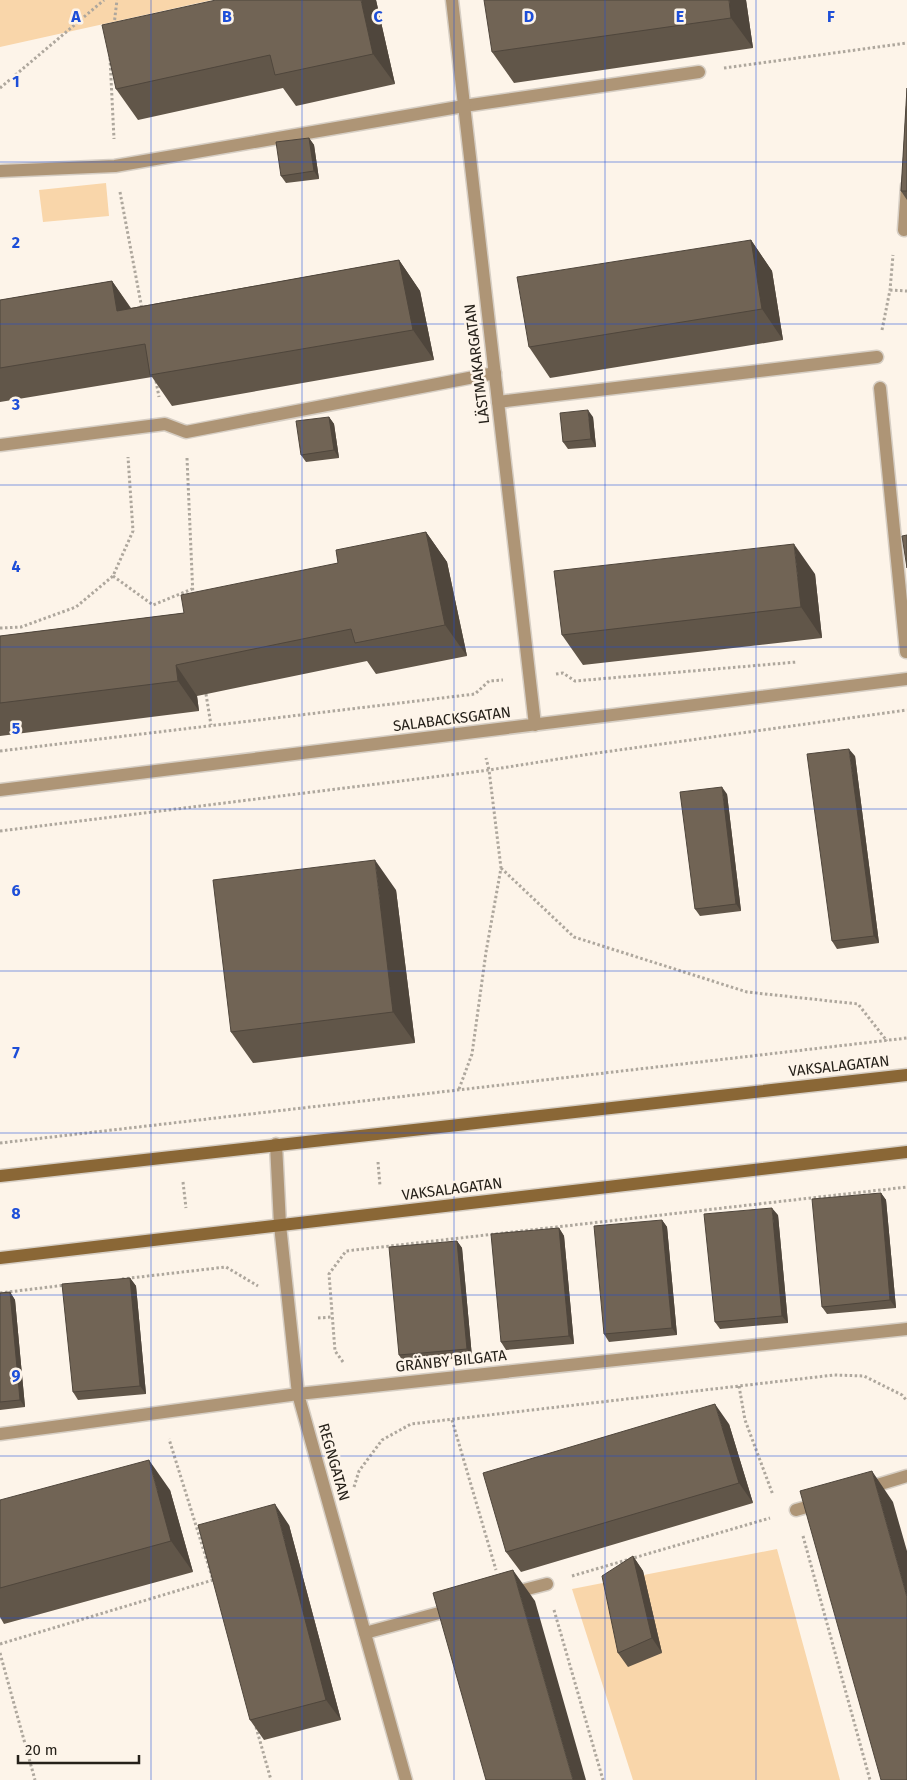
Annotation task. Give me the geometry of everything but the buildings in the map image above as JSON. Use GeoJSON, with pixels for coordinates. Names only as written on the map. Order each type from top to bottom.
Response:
{"type":"FeatureCollection","features":[{"type":"Feature","properties":{"kind":"main road","name":"VAKSALAGATAN"},"geometry":{"type":"LineString","coordinates":[[0,1176],[907,1075]]}},
{"type":"Feature","properties":{"kind":"main road","name":"VAKSALAGATAN"},"geometry":{"type":"LineString","coordinates":[[0,1258],[907,1152]]}},
{"type":"Feature","properties":{"kind":"street","name":"LÄSTMAKARGATAN"},"geometry":{"type":"LineString","coordinates":[[452,0],[534,725]]}},
{"type":"Feature","properties":{"kind":"street"},"geometry":{"type":"LineString","coordinates":[[0,171],[115,166],[464,106],[699,72]]}},
{"type":"Feature","properties":{"kind":"street"},"geometry":{"type":"LineString","coordinates":[[904,230],[907,186]]}},
{"type":"Feature","properties":{"kind":"street"},"geometry":{"type":"LineString","coordinates":[[498,402],[877,357]]}},
{"type":"Feature","properties":{"kind":"street"},"geometry":{"type":"LineString","coordinates":[[0,445],[165,424],[186,432],[495,373]]}},
{"type":"Feature","properties":{"kind":"street"},"geometry":{"type":"LineString","coordinates":[[880,388],[906,652]]}},
{"type":"Feature","properties":{"kind":"street","name":"SALABACKSGATAN"},"geometry":{"type":"LineString","coordinates":[[0,790],[907,679]]}},
{"type":"Feature","properties":{"kind":"street","name":"REGNGATAN"},"geometry":{"type":"LineString","coordinates":[[276,1144],[280,1225],[298,1394],[406,1780]]}},
{"type":"Feature","properties":{"kind":"street","name":"GRÄNBY BILGATA"},"geometry":{"type":"LineString","coordinates":[[0,1434],[298,1394],[907,1329]]}},
{"type":"Feature","properties":{"kind":"street"},"geometry":{"type":"LineString","coordinates":[[852,1493],[907,1476]]}},
{"type":"Feature","properties":{"kind":"street"},"geometry":{"type":"LineString","coordinates":[[796,1510],[833,1499]]}},
{"type":"Feature","properties":{"kind":"street"},"geometry":{"type":"LineString","coordinates":[[503,1596],[547,1584]]}},
{"type":"Feature","properties":{"kind":"street"},"geometry":{"type":"LineString","coordinates":[[365,1633],[467,1606]]}},
{"type":"Feature","properties":{"kind":"path"},"geometry":{"type":"LineString","coordinates":[[0,88],[104,0]]}},
{"type":"Feature","properties":{"kind":"path"},"geometry":{"type":"LineString","coordinates":[[114,29],[117,0]]}},
{"type":"Feature","properties":{"kind":"path"},"geometry":{"type":"LineString","coordinates":[[699,72],[907,43]]}},
{"type":"Feature","properties":{"kind":"path"},"geometry":{"type":"LineString","coordinates":[[111,49],[115,166],[142,310]]}},
{"type":"Feature","properties":{"kind":"path"},"geometry":{"type":"LineString","coordinates":[[877,357],[890,290],[894,250],[904,230]]}},
{"type":"Feature","properties":{"kind":"path"},"geometry":{"type":"LineString","coordinates":[[890,290],[907,291]]}},
{"type":"Feature","properties":{"kind":"path"},"geometry":{"type":"LineString","coordinates":[[0,628],[21,626],[76,607],[114,576],[133,531],[126,429]]}},
{"type":"Feature","properties":{"kind":"path"},"geometry":{"type":"LineString","coordinates":[[186,432],[193,598]]}},
{"type":"Feature","properties":{"kind":"path"},"geometry":{"type":"LineString","coordinates":[[114,576],[153,605],[192,589]]}},
{"type":"Feature","properties":{"kind":"path"},"geometry":{"type":"LineString","coordinates":[[0,751],[475,694],[489,681],[563,673],[575,681],[799,662]]}},
{"type":"Feature","properties":{"kind":"path"},"geometry":{"type":"LineString","coordinates":[[206,694],[210,726]]}},
{"type":"Feature","properties":{"kind":"path"},"geometry":{"type":"LineString","coordinates":[[0,831],[489,770],[907,710]]}},
{"type":"Feature","properties":{"kind":"path"},"geometry":{"type":"LineString","coordinates":[[459,1089],[472,1054],[486,952],[501,868],[489,770],[479,732]]}},
{"type":"Feature","properties":{"kind":"path"},"geometry":{"type":"LineString","coordinates":[[501,868],[574,937],[747,992],[858,1004],[887,1041]]}},
{"type":"Feature","properties":{"kind":"path"},"geometry":{"type":"LineString","coordinates":[[0,1143],[907,1038]]}},
{"type":"Feature","properties":{"kind":"path"},"geometry":{"type":"LineString","coordinates":[[370,1099],[387,1246]]}},
{"type":"Feature","properties":{"kind":"path"},"geometry":{"type":"LineString","coordinates":[[175,1123],[195,1271]]}},
{"type":"Feature","properties":{"kind":"path"},"geometry":{"type":"LineString","coordinates":[[363,1387],[335,1351],[329,1274],[346,1251],[907,1188]]}},
{"type":"Feature","properties":{"kind":"path"},"geometry":{"type":"LineString","coordinates":[[117,1280],[226,1267],[259,1287]]}},
{"type":"Feature","properties":{"kind":"path"},"geometry":{"type":"LineString","coordinates":[[0,1293],[68,1285]]}},
{"type":"Feature","properties":{"kind":"path"},"geometry":{"type":"LineString","coordinates":[[354,1488],[359,1471],[382,1440],[411,1424],[834,1375],[864,1376],[902,1395],[907,1401]]}},
{"type":"Feature","properties":{"kind":"path"},"geometry":{"type":"LineString","coordinates":[[738,1386],[745,1420],[780,1515]]}},
{"type":"Feature","properties":{"kind":"path"},"geometry":{"type":"LineString","coordinates":[[161,1412],[216,1589]]}},
{"type":"Feature","properties":{"kind":"path"},"geometry":{"type":"LineString","coordinates":[[452,1420],[503,1596]]}},
{"type":"Feature","properties":{"kind":"path"},"geometry":{"type":"LineString","coordinates":[[603,1780],[547,1584],[796,1510],[870,1780]]}},
{"type":"Feature","properties":{"kind":"path"},"geometry":{"type":"LineString","coordinates":[[0,1644],[213,1580]]}},
{"type":"Feature","properties":{"kind":"path"},"geometry":{"type":"LineString","coordinates":[[0,1653],[35,1780]]}},
{"type":"Feature","properties":{"kind":"path"},"geometry":{"type":"LineString","coordinates":[[254,1723],[271,1780]]}},
{"type":"Feature","properties":{"kind":"shaded area"},"geometry":{"type":"Polygon","coordinates":[[[0,0],[212,0],[0,47],[0,0]]]}},
{"type":"Feature","properties":{"kind":"shaded area"},"geometry":{"type":"Polygon","coordinates":[[[106,183],[109,216],[43,222],[39,190],[106,183]]]}},
{"type":"Feature","properties":{"kind":"shaded area"},"geometry":{"type":"Polygon","coordinates":[[[777,1549],[840,1780],[633,1780],[572,1589],[777,1549]]]}}]}
